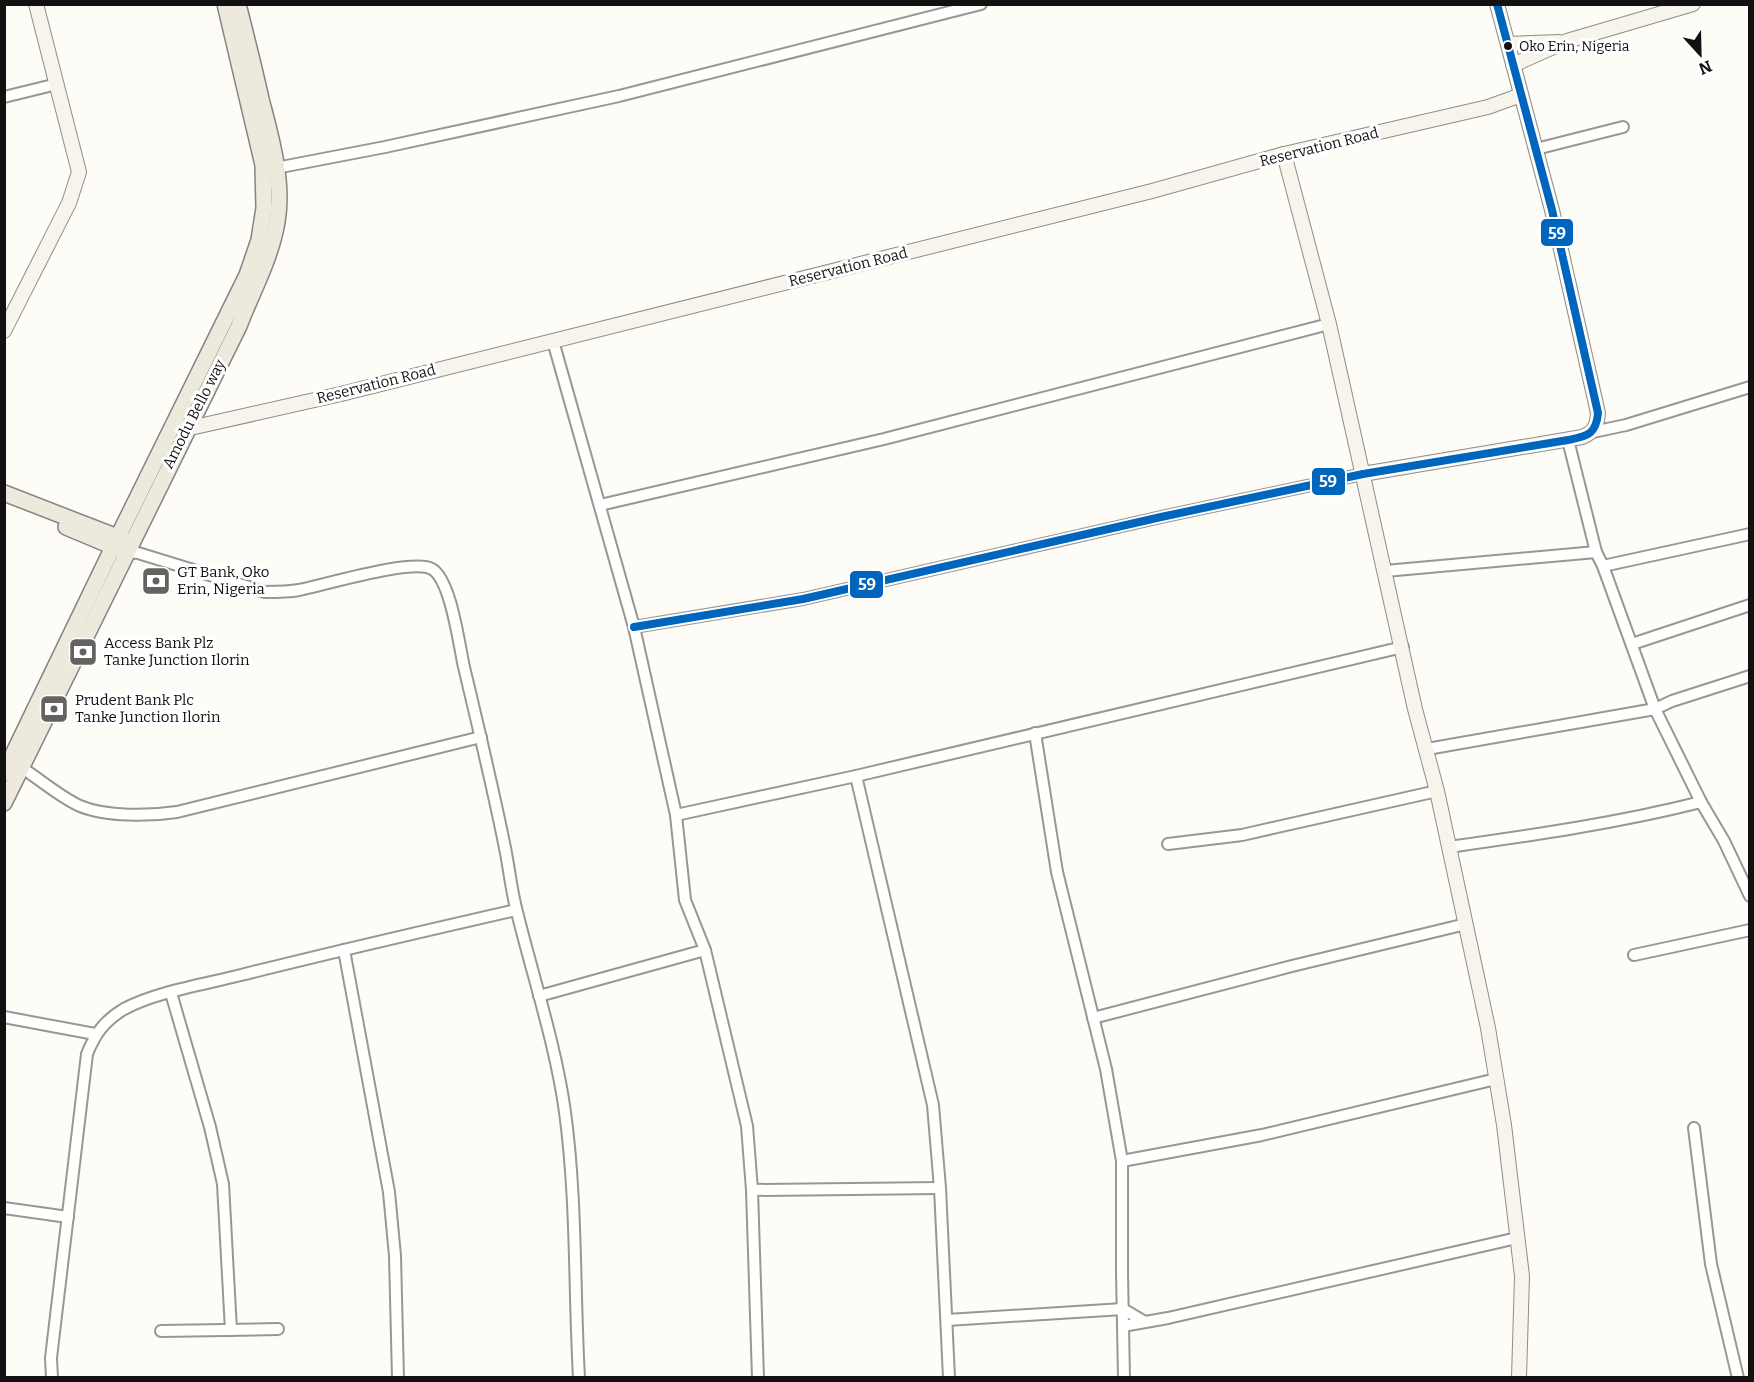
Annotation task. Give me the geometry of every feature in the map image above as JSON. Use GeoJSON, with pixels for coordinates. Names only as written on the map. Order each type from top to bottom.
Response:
{"type":"FeatureCollection","features":[{"type":"Feature","properties":{"kind":"main road","name":"Amodu Bello way"},"geometry":{"type":"LineString","coordinates":[[4,803],[179,428],[247,275],[259,240],[264,208],[263,165],[225,4]]}},
{"type":"Feature","properties":{"kind":"main road","name":"Amodu Bello way"},"geometry":{"type":"LineString","coordinates":[[179,428],[239,326],[270,250],[277,222],[279,199],[271,136],[238,4]]}},
{"type":"Feature","properties":{"kind":"main road"},"geometry":{"type":"LineString","coordinates":[[4,493],[125,546]]}},
{"type":"Feature","properties":{"kind":"main road"},"geometry":{"type":"LineString","coordinates":[[4,503],[125,546]]}},
{"type":"Feature","properties":{"kind":"main road","name":"Amodu Bello way"},"geometry":{"type":"LineString","coordinates":[[4,773],[125,546]]}},
{"type":"Feature","properties":{"kind":"street"},"geometry":{"type":"LineString","coordinates":[[4,331],[69,203],[78,172],[36,4]]}},
{"type":"Feature","properties":{"kind":"street"},"geometry":{"type":"LineString","coordinates":[[276,168],[619,96],[981,4]]}},
{"type":"Feature","properties":{"kind":"street"},"geometry":{"type":"LineString","coordinates":[[1497,4],[1552,210],[1598,413],[1593,432]]}},
{"type":"Feature","properties":{"kind":"street"},"geometry":{"type":"LineString","coordinates":[[1513,65],[1568,41],[1693,4]]}},
{"type":"Feature","properties":{"kind":"street"},"geometry":{"type":"LineString","coordinates":[[1508,44],[1568,41]]}},
{"type":"Feature","properties":{"kind":"street"},"geometry":{"type":"LineString","coordinates":[[4,98],[57,84]]}},
{"type":"Feature","properties":{"kind":"street","name":"Reservation Road"},"geometry":{"type":"LineString","coordinates":[[179,428],[341,394],[1152,191],[1284,154],[1488,107],[1521,95]]}},
{"type":"Feature","properties":{"kind":"street"},"geometry":{"type":"LineString","coordinates":[[1536,149],[1623,127]]}},
{"type":"Feature","properties":{"kind":"street"},"geometry":{"type":"LineString","coordinates":[[1284,154],[1329,324],[1403,647],[1415,709],[1437,791],[1496,1079],[1522,1276],[1519,1377]]}},
{"type":"Feature","properties":{"kind":"street"},"geometry":{"type":"LineString","coordinates":[[600,505],[895,436],[1329,324]]}},
{"type":"Feature","properties":{"kind":"street"},"geometry":{"type":"LineString","coordinates":[[553,341],[634,627],[675,814],[685,900],[705,950],[747,1126],[752,1190],[758,1377]]}},
{"type":"Feature","properties":{"kind":"street"},"geometry":{"type":"LineString","coordinates":[[634,627],[803,599],[1363,474],[1582,437],[1749,387]]}},
{"type":"Feature","properties":{"kind":"street"},"geometry":{"type":"LineString","coordinates":[[1568,440],[1596,552],[1655,709],[1701,802],[1724,841],[1749,896]]}},
{"type":"Feature","properties":{"kind":"street"},"geometry":{"type":"LineString","coordinates":[[1603,566],[1749,534]]}},
{"type":"Feature","properties":{"kind":"street"},"geometry":{"type":"LineString","coordinates":[[125,546],[264,592],[280,593],[419,565],[429,567],[437,573],[445,589],[481,737],[512,877],[516,910],[560,1087],[569,1149],[579,1377]]}},
{"type":"Feature","properties":{"kind":"street"},"geometry":{"type":"LineString","coordinates":[[1385,571],[1596,552]]}},
{"type":"Feature","properties":{"kind":"street"},"geometry":{"type":"LineString","coordinates":[[1632,644],[1749,605]]}},
{"type":"Feature","properties":{"kind":"street"},"geometry":{"type":"LineString","coordinates":[[675,814],[856,776],[1403,647]]}},
{"type":"Feature","properties":{"kind":"street"},"geometry":{"type":"LineString","coordinates":[[1427,749],[1655,709],[1672,701],[1749,676]]}},
{"type":"Feature","properties":{"kind":"street"},"geometry":{"type":"LineString","coordinates":[[1035,733],[1057,872],[1106,1069],[1122,1161],[1124,1377]]}},
{"type":"Feature","properties":{"kind":"street"},"geometry":{"type":"LineString","coordinates":[[22,768],[81,806],[138,816],[157,815],[481,737]]}},
{"type":"Feature","properties":{"kind":"street"},"geometry":{"type":"LineString","coordinates":[[856,776],[933,1105],[940,1188],[949,1377]]}},
{"type":"Feature","properties":{"kind":"street"},"geometry":{"type":"LineString","coordinates":[[1168,844],[1242,835],[1437,791]]}},
{"type":"Feature","properties":{"kind":"street"},"geometry":{"type":"LineString","coordinates":[[1449,847],[1567,830],[1701,802]]}},
{"type":"Feature","properties":{"kind":"street"},"geometry":{"type":"LineString","coordinates":[[52,1377],[51,1358],[87,1054],[95,1034],[122,1010],[140,1002],[344,950],[516,910]]}},
{"type":"Feature","properties":{"kind":"street"},"geometry":{"type":"LineString","coordinates":[[1093,1018],[1466,924]]}},
{"type":"Feature","properties":{"kind":"street"},"geometry":{"type":"LineString","coordinates":[[1634,955],[1749,930]]}},
{"type":"Feature","properties":{"kind":"street"},"geometry":{"type":"LineString","coordinates":[[344,950],[389,1192],[395,1256],[398,1377]]}},
{"type":"Feature","properties":{"kind":"street"},"geometry":{"type":"LineString","coordinates":[[539,996],[705,950]]}},
{"type":"Feature","properties":{"kind":"street"},"geometry":{"type":"LineString","coordinates":[[171,993],[210,1126],[223,1184],[231,1330]]}},
{"type":"Feature","properties":{"kind":"street"},"geometry":{"type":"LineString","coordinates":[[4,1017],[95,1034]]}},
{"type":"Feature","properties":{"kind":"street"},"geometry":{"type":"LineString","coordinates":[[1122,1161],[1262,1135],[1496,1079]]}},
{"type":"Feature","properties":{"kind":"street"},"geometry":{"type":"LineString","coordinates":[[1694,1128],[1711,1264],[1738,1377]]}},
{"type":"Feature","properties":{"kind":"street"},"geometry":{"type":"LineString","coordinates":[[752,1190],[940,1188]]}},
{"type":"Feature","properties":{"kind":"street"},"geometry":{"type":"LineString","coordinates":[[4,1208],[68,1217]]}},
{"type":"Feature","properties":{"kind":"street"},"geometry":{"type":"LineString","coordinates":[[1123,1326],[1517,1238]]}},
{"type":"Feature","properties":{"kind":"street"},"geometry":{"type":"LineString","coordinates":[[947,1320],[1123,1309],[1144,1322]]}},
{"type":"Feature","properties":{"kind":"street"},"geometry":{"type":"LineString","coordinates":[[161,1331],[279,1329]]}},
{"type":"Feature","properties":{"kind":"transit line","name":"59"},"geometry":{"type":"LineString","coordinates":[[634,627],[803,599],[1161,517],[1363,474],[1568,440],[1589,433],[1595,426],[1598,413],[1552,210],[1497,4]]}},
{"type":"Feature","properties":{"kind":"place","name":"Oko Erin, Nigeria"},"geometry":{"type":"Point","coordinates":[1508,46]}},
{"type":"Feature","properties":{"kind":"place","name":"GT Bank, Oko Erin, Nigeria"},"geometry":{"type":"Point","coordinates":[156,581]}},
{"type":"Feature","properties":{"kind":"place","name":"Access Bank Plz Tanke Junction Ilorin"},"geometry":{"type":"Point","coordinates":[83,652]}},
{"type":"Feature","properties":{"kind":"place","name":"Prudent Bank Plc Tanke Junction Ilorin"},"geometry":{"type":"Point","coordinates":[54,709]}}]}
